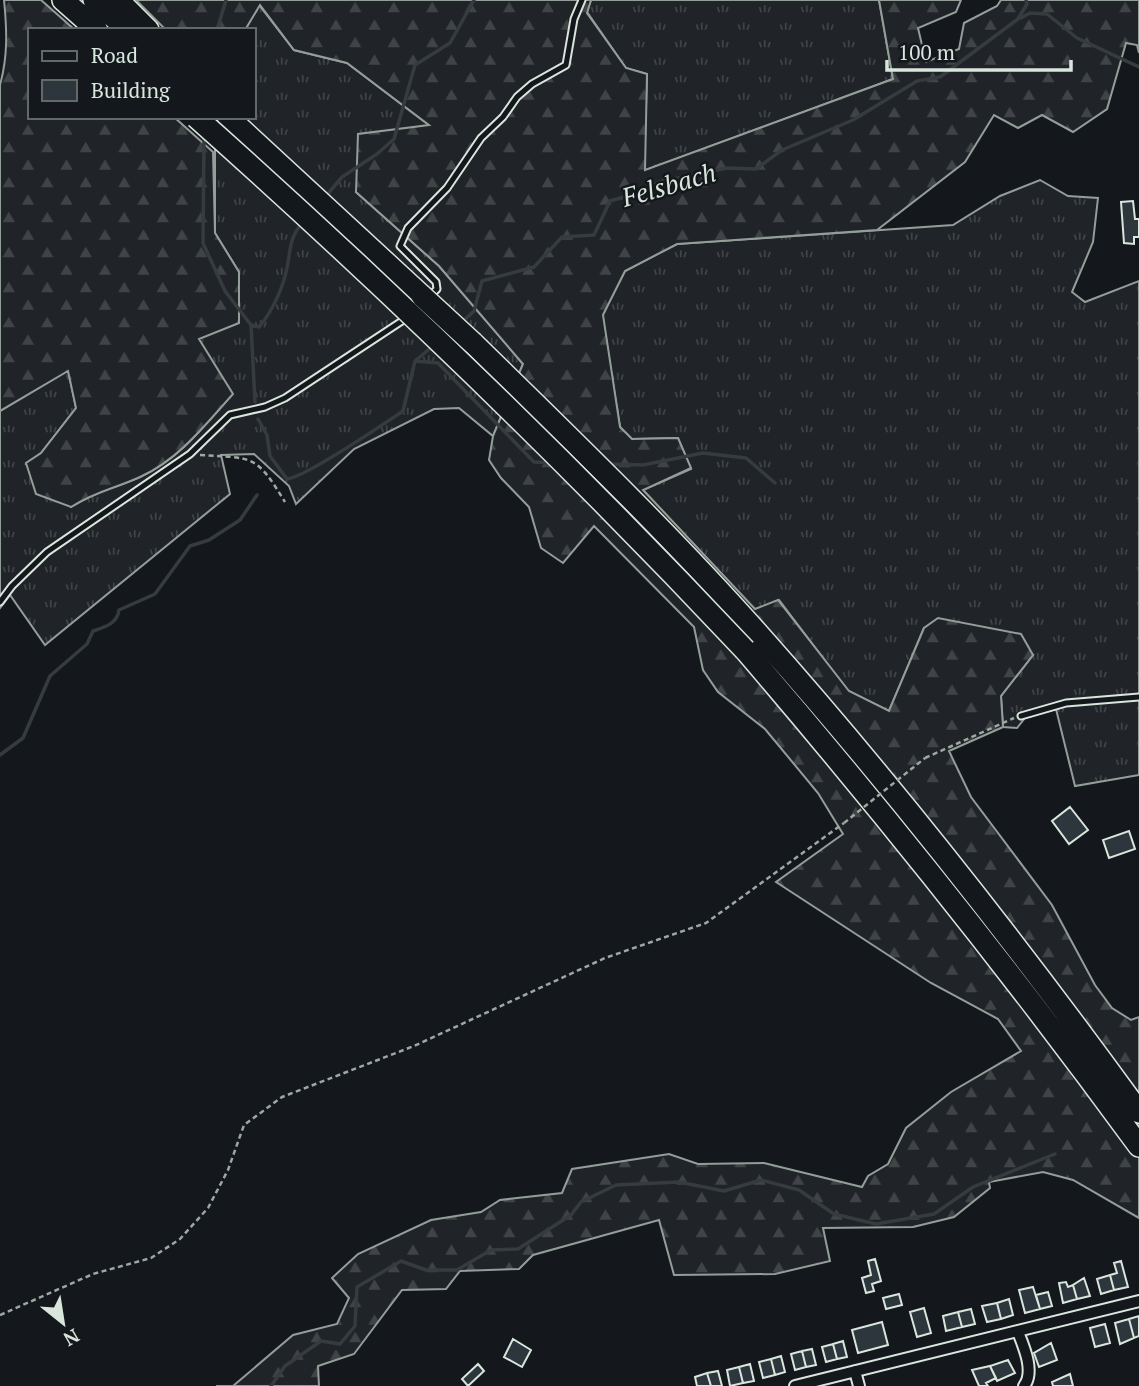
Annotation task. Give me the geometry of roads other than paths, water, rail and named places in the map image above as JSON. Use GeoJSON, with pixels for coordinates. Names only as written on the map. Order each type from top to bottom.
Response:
{"type":"FeatureCollection","features":[{"type":"Feature","properties":{"kind":"highway"},"geometry":{"type":"LineString","coordinates":[[63,0],[95,28]]}},
{"type":"Feature","properties":{"kind":"highway"},"geometry":{"type":"LineString","coordinates":[[94,0],[126,28]]}},
{"type":"Feature","properties":{"kind":"highway"},"geometry":{"type":"LineString","coordinates":[[118,0],[146,28]]}},
{"type":"Feature","properties":{"kind":"highway"},"geometry":{"type":"LineString","coordinates":[[198,119],[452,351],[633,531],[752,643],[936,845],[1139,1112]]}},
{"type":"Feature","properties":{"kind":"highway"},"geometry":{"type":"LineString","coordinates":[[230,119],[473,343],[654,523],[950,895],[1139,1146]]}},
{"type":"Feature","properties":{"kind":"street"},"geometry":{"type":"LineString","coordinates":[[801,1385],[1139,1301]]}},
{"type":"Feature","properties":{"kind":"street"},"geometry":{"type":"LineString","coordinates":[[1018,1332],[1029,1367],[1028,1380],[1024,1386]]}},
{"type":"Feature","properties":{"kind":"street"},"geometry":{"type":"LineString","coordinates":[[855,1371],[859,1386]]}},
{"type":"Feature","properties":{"kind":"lane"},"geometry":{"type":"LineString","coordinates":[[0,602],[47,552],[190,454],[230,415],[265,407],[285,398],[401,324],[437,289],[436,282],[400,246],[408,229],[447,188],[481,138],[503,117],[517,97],[531,83],[566,65],[573,19],[582,0]]}},
{"type":"Feature","properties":{"kind":"lane"},"geometry":{"type":"LineString","coordinates":[[1021,716],[1066,703],[1139,697]]}},
{"type":"Feature","properties":{"kind":"waterway"},"geometry":{"type":"LineString","coordinates":[[218,28],[226,0]]}},
{"type":"Feature","properties":{"kind":"waterway"},"geometry":{"type":"LineString","coordinates":[[326,196],[342,177],[394,139],[415,65],[450,43],[474,0]]}},
{"type":"Feature","properties":{"kind":"waterway","name":"Felsbach"},"geometry":{"type":"LineString","coordinates":[[461,323],[474,311],[482,281],[534,267],[562,237],[594,235],[610,201],[642,192],[659,182],[727,168],[756,169],[782,150],[853,120],[917,81],[940,77],[1018,19],[1027,4],[1026,0]]}},
{"type":"Feature","properties":{"kind":"waterway","name":"Felsbach"},"geometry":{"type":"LineString","coordinates":[[1021,18],[1030,13],[1047,14],[1077,38],[1139,67]]}},
{"type":"Feature","properties":{"kind":"waterway"},"geometry":{"type":"LineString","coordinates":[[204,137],[203,243],[225,291],[251,325],[255,402]]}},
{"type":"Feature","properties":{"kind":"waterway"},"geometry":{"type":"LineString","coordinates":[[251,325],[259,327],[276,299],[285,276],[293,239],[302,223]]}},
{"type":"Feature","properties":{"kind":"waterway","name":"Felsbach"},"geometry":{"type":"LineString","coordinates":[[258,419],[267,435],[270,456],[287,479],[297,476],[403,411],[415,361],[433,346]]}},
{"type":"Feature","properties":{"kind":"waterway"},"geometry":{"type":"LineString","coordinates":[[415,361],[438,363],[534,462],[553,463]]}},
{"type":"Feature","properties":{"kind":"waterway"},"geometry":{"type":"LineString","coordinates":[[609,464],[643,465],[703,453],[746,458],[775,483]]}},
{"type":"Feature","properties":{"kind":"waterway"},"geometry":{"type":"LineString","coordinates":[[0,755],[23,738],[50,676],[87,644],[93,631],[113,622],[119,610],[155,594],[190,546],[209,540],[240,520],[257,495]]}},
{"type":"Feature","properties":{"kind":"waterway"},"geometry":{"type":"LineString","coordinates":[[271,1386],[285,1366],[321,1341],[340,1344],[355,1326],[357,1287],[401,1261],[426,1270],[457,1270],[491,1250],[518,1249],[571,1215],[581,1202],[616,1185],[679,1182],[724,1191],[761,1180],[799,1190],[834,1214],[876,1224],[934,1214],[973,1187],[1055,1154]]}}]}
